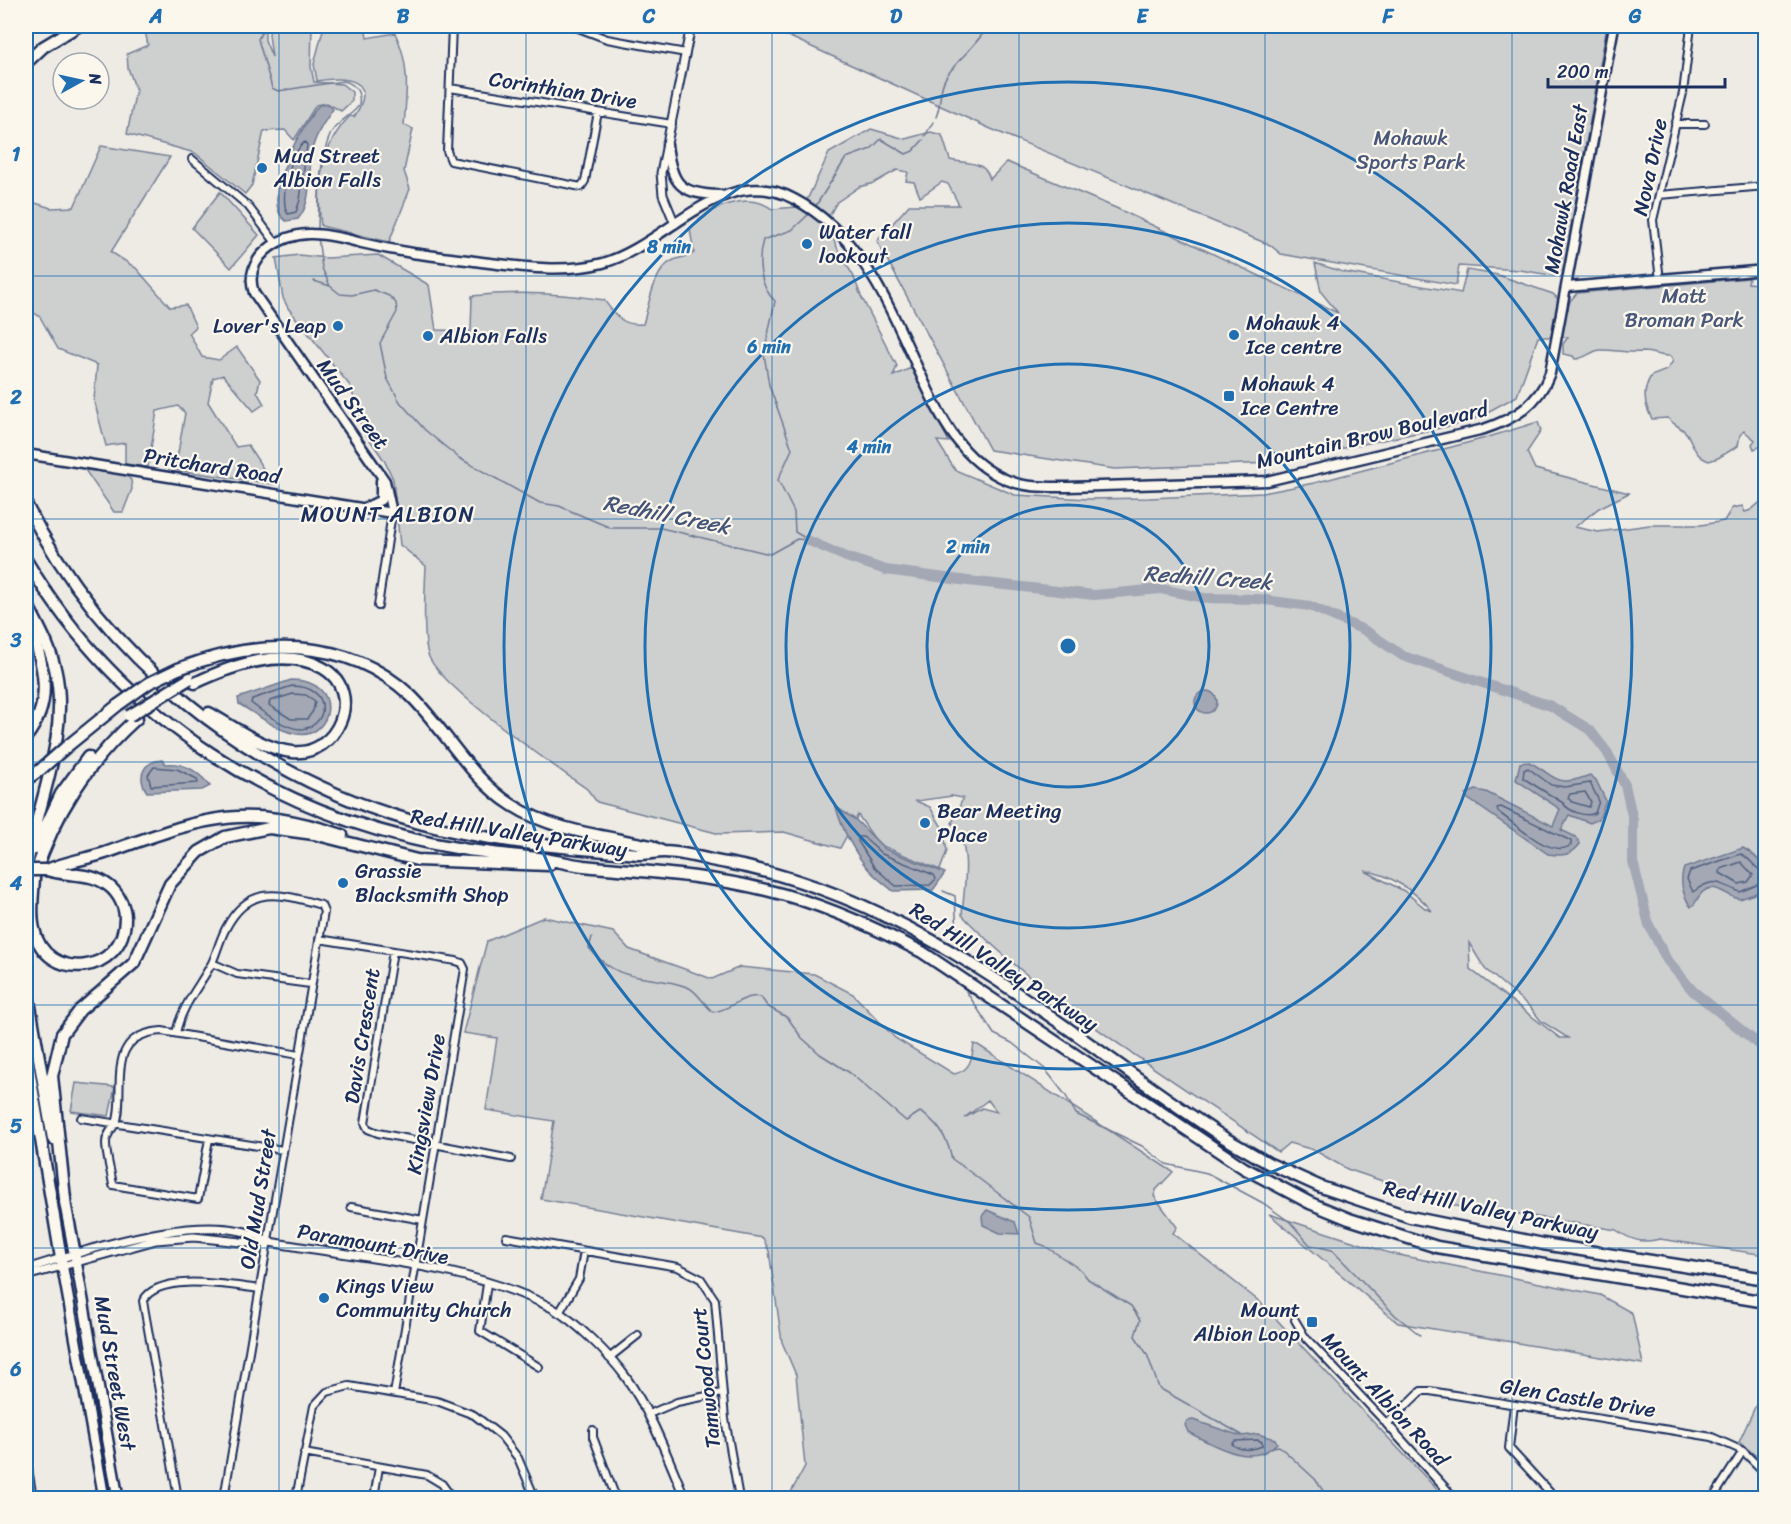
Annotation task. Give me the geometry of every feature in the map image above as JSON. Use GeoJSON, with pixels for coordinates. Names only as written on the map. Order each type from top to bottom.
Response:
{"type":"FeatureCollection","features":[{"type":"Feature","properties":{"kind":"highway"},"geometry":{"type":"LineString","coordinates":[[26,63],[43,47],[78,26]]}},
{"type":"Feature","properties":{"kind":"highway","name":"Red Hill Valley Parkway"},"geometry":{"type":"LineString","coordinates":[[26,504],[49,547],[109,629],[134,655],[183,698],[239,742],[320,788],[392,815],[475,834],[638,854],[663,852],[739,865],[810,885],[865,904],[922,934],[1015,993],[1223,1137],[1268,1163],[1321,1187],[1410,1217],[1456,1228],[1766,1279]]}},
{"type":"Feature","properties":{"kind":"highway","name":"Red Hill Valley Parkway"},"geometry":{"type":"LineString","coordinates":[[26,560],[59,611],[122,683],[167,723],[258,783],[327,813],[368,828],[463,849],[580,866],[690,876],[740,884],[819,906],[880,931],[922,952],[1245,1168],[1310,1203],[1349,1219],[1437,1247],[1766,1302]]}},
{"type":"Feature","properties":{"kind":"highway"},"geometry":{"type":"LineString","coordinates":[[26,602],[39,651],[45,688],[39,714],[26,737]]}},
{"type":"Feature","properties":{"kind":"highway"},"geometry":{"type":"LineString","coordinates":[[26,602],[50,651],[57,682],[58,711],[53,753],[28,872],[26,915]]}},
{"type":"Feature","properties":{"kind":"highway"},"geometry":{"type":"LineString","coordinates":[[26,780],[118,705],[149,683],[178,669],[240,650],[291,646],[339,655],[389,679],[410,696],[472,771],[512,805],[547,822],[663,852]]}},
{"type":"Feature","properties":{"kind":"highway"},"geometry":{"type":"LineString","coordinates":[[47,870],[87,875],[114,890],[125,915],[120,944],[110,955],[92,964],[72,966],[51,958],[44,951],[33,928],[28,872],[61,794],[95,748],[133,717],[192,681],[245,658],[303,648]]}},
{"type":"Feature","properties":{"kind":"highway"},"geometry":{"type":"LineString","coordinates":[[183,698],[271,746],[293,753],[311,751],[326,744],[336,733],[343,711],[343,695],[336,680],[323,668],[305,661],[278,659],[261,661],[192,681]]}},
{"type":"Feature","properties":{"kind":"highway"},"geometry":{"type":"LineString","coordinates":[[28,872],[47,870],[87,859],[180,825],[235,816],[278,817],[301,821],[395,854]]}},
{"type":"Feature","properties":{"kind":"highway"},"geometry":{"type":"LineString","coordinates":[[66,1208],[52,1076],[62,1034],[80,1010],[134,963],[170,884],[189,861],[225,837],[269,828],[314,834],[417,860],[580,866]]}},
{"type":"Feature","properties":{"kind":"highway"},"geometry":{"type":"LineString","coordinates":[[26,983],[76,1258]]}},
{"type":"Feature","properties":{"kind":"highway"},"geometry":{"type":"LineString","coordinates":[[26,1051],[62,1262]]}},
{"type":"Feature","properties":{"kind":"main road","name":"Mohawk Road East"},"geometry":{"type":"LineString","coordinates":[[1567,288],[1614,26]]}},
{"type":"Feature","properties":{"kind":"main road"},"geometry":{"type":"LineString","coordinates":[[667,145],[671,169],[682,187],[697,194],[723,195]]}},
{"type":"Feature","properties":{"kind":"main road","name":"Mountain Brow Boulevard"},"geometry":{"type":"LineString","coordinates":[[276,243],[298,235],[332,236],[417,256],[501,265],[576,268],[623,257],[653,241],[705,203],[723,195],[754,190],[788,196],[830,225],[858,254],[880,288],[938,412],[957,443],[981,466],[1022,485],[1078,487],[1246,483],[1303,474],[1500,424],[1532,403],[1545,384],[1567,288]]}},
{"type":"Feature","properties":{"kind":"main road","name":"Mud Street"},"geometry":{"type":"LineString","coordinates":[[276,243],[255,263],[250,282],[254,293],[375,466],[388,488],[392,513]]}},
{"type":"Feature","properties":{"kind":"main road"},"geometry":{"type":"LineString","coordinates":[[1567,288],[1766,270]]}},
{"type":"Feature","properties":{"kind":"main road","name":"Pritchard Road"},"geometry":{"type":"LineString","coordinates":[[26,454],[392,513]]}},
{"type":"Feature","properties":{"kind":"main road"},"geometry":{"type":"LineString","coordinates":[[365,508],[379,502],[382,496],[381,481],[375,466]]}},
{"type":"Feature","properties":{"kind":"main road","name":"Mud Street West"},"geometry":{"type":"LineString","coordinates":[[76,1258],[118,1498]]}},
{"type":"Feature","properties":{"kind":"main road","name":"Mud Street West"},"geometry":{"type":"LineString","coordinates":[[62,1262],[104,1498]]}},
{"type":"Feature","properties":{"kind":"street"},"geometry":{"type":"LineString","coordinates":[[452,26],[447,151],[451,161],[559,180],[581,187],[585,181],[598,112]]}},
{"type":"Feature","properties":{"kind":"street"},"geometry":{"type":"LineString","coordinates":[[573,26],[608,39],[686,53]]}},
{"type":"Feature","properties":{"kind":"street"},"geometry":{"type":"LineString","coordinates":[[675,224],[661,185],[691,26]]}},
{"type":"Feature","properties":{"kind":"street","name":"Nova Drive"},"geometry":{"type":"LineString","coordinates":[[1660,280],[1653,220],[1683,93],[1691,26]]}},
{"type":"Feature","properties":{"kind":"street","name":"Corinthian Drive"},"geometry":{"type":"LineString","coordinates":[[450,88],[672,124]]}},
{"type":"Feature","properties":{"kind":"street"},"geometry":{"type":"LineString","coordinates":[[1676,124],[1704,124]]}},
{"type":"Feature","properties":{"kind":"street"},"geometry":{"type":"LineString","coordinates":[[192,159],[248,206],[276,243]]}},
{"type":"Feature","properties":{"kind":"street"},"geometry":{"type":"LineString","coordinates":[[1659,195],[1766,186]]}},
{"type":"Feature","properties":{"kind":"street","name":"Mud Street"},"geometry":{"type":"LineString","coordinates":[[378,606],[392,513]]}},
{"type":"Feature","properties":{"kind":"street","name":"Old Mud Street"},"geometry":{"type":"LineString","coordinates":[[212,963],[233,916],[254,897],[282,896],[321,905],[324,912],[224,1498]]}},
{"type":"Feature","properties":{"kind":"street","name":"Kingsview Drive"},"geometry":{"type":"LineString","coordinates":[[319,939],[456,961],[462,963],[465,969],[393,1394]]}},
{"type":"Feature","properties":{"kind":"street","name":"Davis Crescent"},"geometry":{"type":"LineString","coordinates":[[393,951],[365,1123],[368,1129],[378,1133],[436,1143]]}},
{"type":"Feature","properties":{"kind":"street"},"geometry":{"type":"LineString","coordinates":[[176,1033],[187,1000],[212,963],[237,974],[310,984]]}},
{"type":"Feature","properties":{"kind":"street"},"geometry":{"type":"LineString","coordinates":[[209,1138],[198,1199],[113,1185],[106,1142],[108,1133],[116,1123],[121,1064],[125,1049],[140,1035],[151,1032],[176,1033],[299,1055]]}},
{"type":"Feature","properties":{"kind":"street"},"geometry":{"type":"LineString","coordinates":[[81,1118],[283,1150]]}},
{"type":"Feature","properties":{"kind":"street"},"geometry":{"type":"LineString","coordinates":[[436,1143],[512,1159]]}},
{"type":"Feature","properties":{"kind":"street"},"geometry":{"type":"LineString","coordinates":[[351,1207],[423,1220]]}},
{"type":"Feature","properties":{"kind":"street","name":"Paramount Drive"},"geometry":{"type":"LineString","coordinates":[[62,1262],[174,1230],[221,1230],[260,1236],[269,1242],[416,1267],[509,1289],[559,1313],[624,1374],[649,1414],[685,1498]]}},
{"type":"Feature","properties":{"kind":"street","name":"Tamwood Court"},"geometry":{"type":"LineString","coordinates":[[506,1237],[682,1268],[705,1282],[715,1300],[722,1393],[740,1498]]}},
{"type":"Feature","properties":{"kind":"street"},"geometry":{"type":"LineString","coordinates":[[559,1313],[579,1279],[584,1251]]}},
{"type":"Feature","properties":{"kind":"street"},"geometry":{"type":"LineString","coordinates":[[26,1269],[62,1262]]}},
{"type":"Feature","properties":{"kind":"street"},"geometry":{"type":"LineString","coordinates":[[26,1276],[62,1262]]}},
{"type":"Feature","properties":{"kind":"street"},"geometry":{"type":"LineString","coordinates":[[178,1498],[143,1302],[147,1293],[156,1288],[176,1284],[260,1289]]}},
{"type":"Feature","properties":{"kind":"street"},"geometry":{"type":"LineString","coordinates":[[487,1284],[480,1331],[539,1367]]}},
{"type":"Feature","properties":{"kind":"street","name":"Mount Albion Road"},"geometry":{"type":"LineString","coordinates":[[1295,1320],[1305,1337],[1454,1498]]}},
{"type":"Feature","properties":{"kind":"street"},"geometry":{"type":"LineString","coordinates":[[609,1358],[638,1335]]}},
{"type":"Feature","properties":{"kind":"street"},"geometry":{"type":"LineString","coordinates":[[296,1498],[314,1406],[327,1392],[349,1386],[459,1408],[491,1427],[518,1458],[535,1498]]}},
{"type":"Feature","properties":{"kind":"street","name":"Glen Castle Drive"},"geometry":{"type":"LineString","coordinates":[[1386,1424],[1421,1391],[1701,1435],[1730,1443],[1743,1451],[1766,1474]]}},
{"type":"Feature","properties":{"kind":"street"},"geometry":{"type":"LineString","coordinates":[[649,1414],[677,1402],[722,1393]]}},
{"type":"Feature","properties":{"kind":"street"},"geometry":{"type":"LineString","coordinates":[[1514,1406],[1509,1448],[1555,1498]]}},
{"type":"Feature","properties":{"kind":"street"},"geometry":{"type":"LineString","coordinates":[[593,1430],[593,1437],[616,1498]]}},
{"type":"Feature","properties":{"kind":"street"},"geometry":{"type":"LineString","coordinates":[[1713,1498],[1743,1451]]}},
{"type":"Feature","properties":{"kind":"street"},"geometry":{"type":"LineString","coordinates":[[304,1453],[427,1475],[442,1484],[452,1498]]}},
{"type":"Feature","properties":{"kind":"street"},"geometry":{"type":"LineString","coordinates":[[26,1456],[33,1498]]}},
{"type":"Feature","properties":{"kind":"street"},"geometry":{"type":"LineString","coordinates":[[374,1498],[379,1467]]}},
{"type":"Feature","properties":{"kind":"green space"},"geometry":{"type":"Polygon","coordinates":[[[144,26],[265,26],[265,40],[272,57],[270,26],[312,26],[311,67],[314,82],[342,84],[352,92],[352,101],[341,111],[327,103],[316,105],[294,140],[285,130],[264,131],[252,185],[245,194],[195,153],[127,134],[136,90],[128,68],[127,54],[148,45],[144,26]]]}},
{"type":"Feature","properties":{"kind":"green space"},"geometry":{"type":"Polygon","coordinates":[[[324,26],[365,26],[367,38],[395,33],[400,44],[406,78],[404,125],[413,129],[404,171],[410,189],[389,242],[321,226],[320,182],[327,153],[340,127],[350,116],[354,117],[363,95],[356,83],[348,80],[317,81],[314,64],[324,26]]]}},
{"type":"Feature","properties":{"kind":"green space","name":"Mohawk Sports Park"},"geometry":{"type":"Polygon","coordinates":[[[766,26],[1607,26],[1562,277],[1520,270],[1459,266],[1456,285],[1281,254],[1270,245],[991,129],[766,26]]]}},
{"type":"Feature","properties":{"kind":"green space","name":"Matt Broman Park"},"geometry":{"type":"Polygon","coordinates":[[[871,129],[905,139],[931,132],[942,135],[950,160],[979,166],[988,173],[990,179],[1007,162],[1116,208],[1338,313],[1321,292],[1315,263],[1343,272],[1461,293],[1467,270],[1498,275],[1553,294],[1568,309],[1570,301],[1577,293],[1749,278],[1748,283],[1765,285],[1765,450],[1759,447],[1754,449],[1752,444],[1755,440],[1744,431],[1740,435],[1738,446],[1709,461],[1697,453],[1687,434],[1668,418],[1652,419],[1646,403],[1646,387],[1651,376],[1667,370],[1673,361],[1671,356],[1647,352],[1601,350],[1575,359],[1573,356],[1563,354],[1563,344],[1568,337],[1538,337],[1517,396],[1469,422],[1272,463],[1114,469],[990,450],[877,241],[909,205],[959,205],[948,184],[942,182],[920,197],[914,182],[906,181],[908,172],[897,170],[874,183],[859,187],[837,202],[829,216],[832,236],[841,256],[853,275],[861,296],[897,366],[893,376],[911,368],[949,442],[937,441],[955,470],[1015,495],[1089,499],[1263,493],[1314,483],[1538,422],[1541,431],[1527,452],[1535,469],[1629,493],[1599,508],[1575,527],[1598,532],[1650,525],[1701,525],[1724,521],[1732,508],[1742,506],[1745,512],[1751,510],[1765,498],[1765,1255],[1660,1239],[1642,1241],[1632,1239],[1616,1230],[1519,1214],[1471,1211],[1347,1169],[1314,1150],[1289,1143],[1278,1152],[1073,1011],[997,949],[962,915],[965,855],[959,832],[952,823],[963,798],[952,796],[916,801],[930,807],[943,829],[947,851],[940,870],[878,844],[858,815],[840,848],[784,832],[720,834],[597,802],[587,789],[476,707],[438,671],[429,657],[425,639],[426,566],[400,545],[393,479],[384,460],[362,429],[351,387],[288,308],[283,298],[276,258],[299,255],[327,258],[378,255],[429,285],[436,330],[471,331],[472,296],[522,293],[604,300],[620,319],[625,322],[643,324],[660,272],[672,261],[694,253],[690,229],[698,221],[718,208],[740,202],[752,201],[772,209],[797,207],[807,200],[829,153],[871,129]],[[1365,871],[1404,891],[1432,911],[1419,897],[1402,885],[1365,871]],[[1469,943],[1470,969],[1560,1038],[1568,1038],[1541,1021],[1530,1007],[1485,969],[1469,943]]]}},
{"type":"Feature","properties":{"kind":"green space"},"geometry":{"type":"Polygon","coordinates":[[[101,146],[170,157],[111,252],[136,268],[170,307],[186,305],[196,327],[189,333],[202,357],[219,360],[237,347],[260,380],[257,392],[264,404],[254,411],[223,375],[213,378],[208,402],[236,447],[248,445],[273,484],[175,470],[185,413],[178,406],[157,411],[148,467],[125,464],[125,443],[106,446],[94,400],[97,365],[58,349],[40,317],[26,307],[26,200],[51,208],[74,207],[101,146]]]}},
{"type":"Feature","properties":{"kind":"green space"},"geometry":{"type":"Polygon","coordinates":[[[220,192],[259,235],[231,268],[192,228],[220,192]]]}},
{"type":"Feature","properties":{"kind":"green space"},"geometry":{"type":"Polygon","coordinates":[[[85,470],[125,474],[131,480],[132,489],[123,512],[114,512],[85,470]]]}},
{"type":"Feature","properties":{"kind":"green space"},"geometry":{"type":"Polygon","coordinates":[[[544,917],[613,932],[629,949],[712,979],[740,967],[814,974],[853,994],[895,1038],[954,1074],[967,1067],[974,1044],[978,1045],[1173,1172],[1156,1190],[1154,1196],[1177,1227],[1173,1233],[1260,1302],[1445,1498],[788,1498],[805,1466],[796,1375],[782,1342],[769,1251],[763,1238],[541,1199],[554,1121],[486,1110],[497,1038],[463,1033],[487,941],[544,917]],[[988,1100],[964,1118],[982,1108],[997,1112],[988,1100]]]}},
{"type":"Feature","properties":{"kind":"green space"},"geometry":{"type":"Polygon","coordinates":[[[76,1083],[115,1087],[109,1116],[71,1111],[76,1083]]]}},
{"type":"Feature","properties":{"kind":"green space"},"geometry":{"type":"Polygon","coordinates":[[[1269,1214],[1389,1253],[1600,1295],[1632,1313],[1643,1364],[1398,1323],[1269,1214]]]}},
{"type":"Feature","properties":{"kind":"green space"},"geometry":{"type":"Polygon","coordinates":[[[1760,1396],[1765,1396],[1765,1463],[1739,1442],[1760,1396]]]}},
{"type":"Feature","properties":{"kind":"water"},"geometry":{"type":"Polygon","coordinates":[[[328,104],[333,109],[319,131],[313,146],[308,194],[303,212],[298,219],[286,221],[279,211],[277,197],[286,163],[303,128],[319,105],[328,104]]]}},
{"type":"Feature","properties":{"kind":"water"},"geometry":{"type":"Polygon","coordinates":[[[291,680],[308,683],[320,689],[326,699],[328,709],[325,720],[319,728],[309,733],[289,732],[267,722],[239,704],[238,698],[291,680]]]}},
{"type":"Feature","properties":{"kind":"water"},"geometry":{"type":"Polygon","coordinates":[[[1206,691],[1214,694],[1217,702],[1214,710],[1206,713],[1198,710],[1195,702],[1198,694],[1206,691]]]}},
{"type":"Feature","properties":{"kind":"water"},"geometry":{"type":"Polygon","coordinates":[[[162,760],[166,764],[191,769],[210,786],[202,790],[147,792],[142,780],[144,770],[151,763],[162,760]]]}},
{"type":"Feature","properties":{"kind":"water"},"geometry":{"type":"Polygon","coordinates":[[[1529,762],[1562,781],[1590,775],[1596,780],[1606,801],[1599,819],[1590,823],[1569,815],[1561,830],[1576,837],[1580,844],[1570,853],[1548,854],[1467,798],[1466,794],[1476,790],[1486,792],[1553,826],[1560,809],[1516,780],[1520,763],[1529,762]]]}},
{"type":"Feature","properties":{"kind":"water"},"geometry":{"type":"Polygon","coordinates":[[[836,807],[856,820],[885,849],[945,873],[933,890],[893,891],[879,880],[865,866],[855,850],[845,832],[836,807]]]}},
{"type":"Feature","properties":{"kind":"water"},"geometry":{"type":"Polygon","coordinates":[[[1743,848],[1753,855],[1763,868],[1765,886],[1754,894],[1740,899],[1710,888],[1700,895],[1691,907],[1683,888],[1684,868],[1743,848]]]}},
{"type":"Feature","properties":{"kind":"water"},"geometry":{"type":"Polygon","coordinates":[[[987,1210],[1015,1222],[1019,1234],[1000,1233],[983,1225],[982,1216],[987,1210]]]}},
{"type":"Feature","properties":{"kind":"water"},"geometry":{"type":"Polygon","coordinates":[[[1193,1420],[1241,1436],[1258,1434],[1275,1439],[1277,1443],[1267,1451],[1256,1454],[1245,1455],[1233,1452],[1188,1432],[1185,1425],[1187,1421],[1193,1420]]]}},
{"type":"Feature","properties":{"kind":"waterway","name":"Redhill Creek"},"geometry":{"type":"LineString","coordinates":[[265,26],[258,39],[272,88],[278,91],[343,81],[353,86],[359,95],[358,107],[334,129],[327,144],[320,181],[318,229]]}},
{"type":"Feature","properties":{"kind":"waterway"},"geometry":{"type":"LineString","coordinates":[[936,117],[946,77],[988,26]]}},
{"type":"Feature","properties":{"kind":"waterway"},"geometry":{"type":"LineString","coordinates":[[925,136],[933,122]]}},
{"type":"Feature","properties":{"kind":"waterway"},"geometry":{"type":"LineString","coordinates":[[815,207],[846,158],[871,149],[881,139],[906,154],[913,151],[923,140]]}},
{"type":"Feature","properties":{"kind":"waterway"},"geometry":{"type":"LineString","coordinates":[[805,538],[795,532],[794,512],[778,480],[792,449],[769,385],[764,354],[775,301],[763,280],[760,256],[763,240],[792,230],[810,213]]}},
{"type":"Feature","properties":{"kind":"waterway","name":"Redhill Creek"},"geometry":{"type":"LineString","coordinates":[[318,237],[322,268],[330,286],[340,294],[352,295],[374,290],[389,296],[396,303],[397,312],[380,343],[387,378],[400,402],[425,430],[459,458],[540,503],[559,506],[611,528],[661,528],[770,554],[797,539],[807,540]]}},
{"type":"Feature","properties":{"kind":"waterway"},"geometry":{"type":"LineString","coordinates":[[314,281],[330,286]]}},
{"type":"Feature","properties":{"kind":"waterway","name":"Redhill Creek"},"geometry":{"type":"LineString","coordinates":[[807,540],[846,557],[886,570],[968,581],[1094,595],[1161,589],[1204,598],[1258,599],[1310,606],[1366,631],[1403,656],[1551,706],[1590,730],[1607,752],[1625,785],[1633,820],[1633,862],[1649,925],[1667,960],[1693,991],[1766,1050]]}},
{"type":"Feature","properties":{"kind":"waterway"},"geometry":{"type":"LineString","coordinates":[[943,891],[955,896],[957,934]]}},
{"type":"Feature","properties":{"kind":"waterway"},"geometry":{"type":"LineString","coordinates":[[592,937],[589,948],[612,968],[623,973],[687,987],[694,991],[713,1012],[754,996],[761,997],[767,1006],[788,1018],[801,1037],[820,1054],[850,1073],[906,1121],[920,1112],[926,1116],[941,1132],[952,1159],[1029,1217],[1037,1243],[1081,1270],[1088,1279],[1131,1306],[1140,1320],[1135,1336],[1147,1354],[1159,1388],[1242,1435]]}},
{"type":"Feature","properties":{"kind":"waterway"},"geometry":{"type":"LineString","coordinates":[[966,991],[994,1034],[1012,1043],[1045,1069],[1066,1096],[1076,1114],[1142,1146],[1166,1164],[1207,1173],[1263,1203],[1290,1222],[1310,1245],[1332,1250],[1395,1315],[1420,1335]]}},
{"type":"Feature","properties":{"kind":"waterway"},"geometry":{"type":"LineString","coordinates":[[1273,1447],[1279,1446],[1315,1479],[1328,1498]]}},
{"type":"Feature","properties":{"kind":"place","name":"Mud Street Albion Falls"},"geometry":{"type":"Point","coordinates":[262,168]}},
{"type":"Feature","properties":{"kind":"place","name":"Water fall lookout"},"geometry":{"type":"Point","coordinates":[807,244]}},
{"type":"Feature","properties":{"kind":"place","name":"Lover's Leap"},"geometry":{"type":"Point","coordinates":[338,326]}},
{"type":"Feature","properties":{"kind":"place","name":"Mohawk 4 Ice centre"},"geometry":{"type":"Point","coordinates":[1234,335]}},
{"type":"Feature","properties":{"kind":"place","name":"Albion Falls"},"geometry":{"type":"Point","coordinates":[428,336]}},
{"type":"Feature","properties":{"kind":"place","name":"Mohawk 4 Ice Centre"},"geometry":{"type":"Point","coordinates":[1229,396]}},
{"type":"Feature","properties":{"kind":"place","name":"Bear Meeting Place"},"geometry":{"type":"Point","coordinates":[925,823]}},
{"type":"Feature","properties":{"kind":"place","name":"Grassie Blacksmith Shop"},"geometry":{"type":"Point","coordinates":[343,883]}},
{"type":"Feature","properties":{"kind":"place","name":"Kings View Community Church"},"geometry":{"type":"Point","coordinates":[324,1298]}},
{"type":"Feature","properties":{"kind":"place","name":"Mount Albion Loop"},"geometry":{"type":"Point","coordinates":[1312,1322]}},
{"type":"Feature","properties":{"kind":"district","name":"MOUNT ALBION"},"geometry":{"type":"Point","coordinates":[388,514]}}]}
